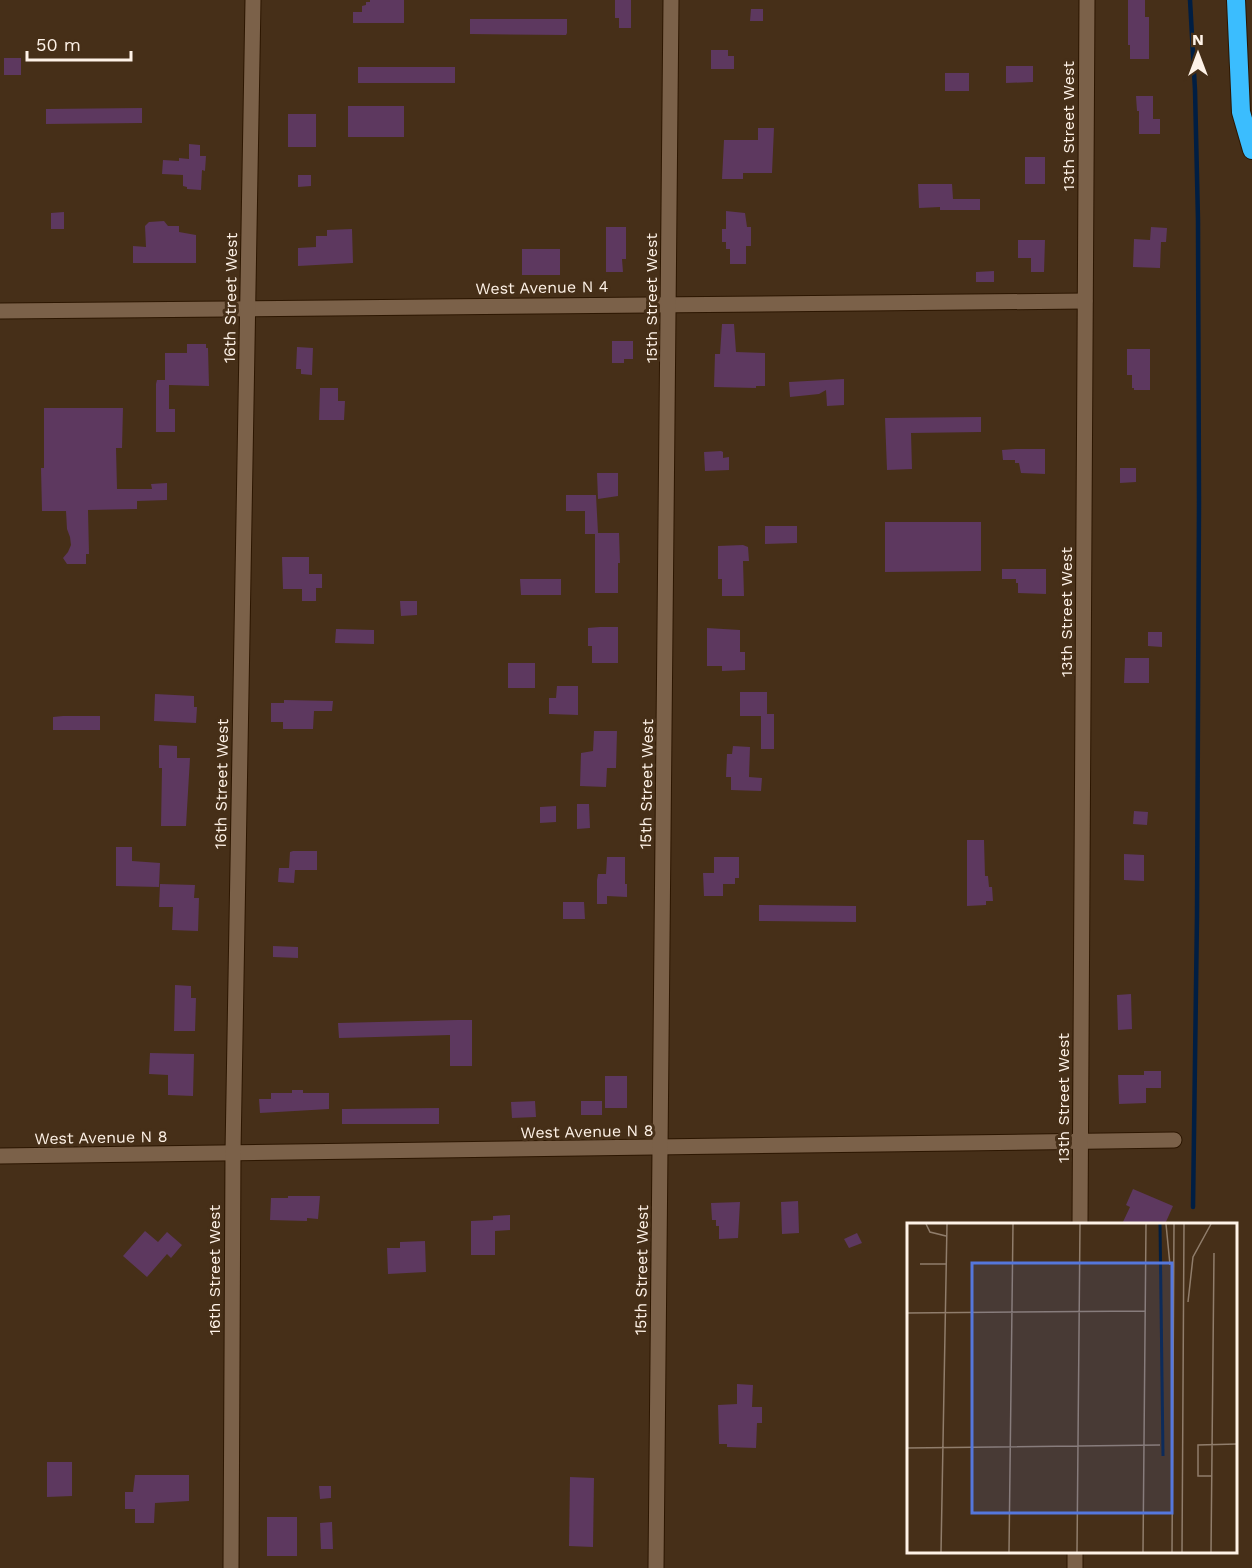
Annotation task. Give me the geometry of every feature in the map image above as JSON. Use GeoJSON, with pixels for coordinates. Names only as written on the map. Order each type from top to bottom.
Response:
{"type":"FeatureCollection","features":[{"type":"Feature","properties":{"kind":"highway"},"geometry":{"type":"LineString","coordinates":[[1236,0],[1241,112],[1252,150]]}},
{"type":"Feature","properties":{"kind":"street","name":"16th Street West"},"geometry":{"type":"LineString","coordinates":[[231,1568],[233,1152],[253,0]]}},
{"type":"Feature","properties":{"kind":"street","name":"15th Street West"},"geometry":{"type":"LineString","coordinates":[[656,1568],[671,0]]}},
{"type":"Feature","properties":{"kind":"street","name":"13th Street West"},"geometry":{"type":"LineString","coordinates":[[1080,1223],[1087,0]]}},
{"type":"Feature","properties":{"kind":"street","name":"West Avenue N 4"},"geometry":{"type":"LineString","coordinates":[[0,311],[669,303],[1085,301]]}},
{"type":"Feature","properties":{"kind":"street","name":"West Avenue N 8"},"geometry":{"type":"LineString","coordinates":[[0,1156],[1174,1140]]}},
{"type":"Feature","properties":{"kind":"building"},"geometry":{"type":"Polygon","coordinates":[[[370,0],[404,0],[404,23],[353,23],[353,12],[362,12],[362,6],[370,0]]]}},
{"type":"Feature","properties":{"kind":"building"},"geometry":{"type":"Polygon","coordinates":[[[615,0],[631,0],[631,28],[619,28],[619,18],[615,18],[615,0]]]}},
{"type":"Feature","properties":{"kind":"building"},"geometry":{"type":"Polygon","coordinates":[[[1128,0],[1145,0],[1145,17],[1149,17],[1149,59],[1130,59],[1128,0]]]}},
{"type":"Feature","properties":{"kind":"building"},"geometry":{"type":"Polygon","coordinates":[[[751,9],[763,9],[763,21],[750,21],[751,9]]]}},
{"type":"Feature","properties":{"kind":"building"},"geometry":{"type":"Polygon","coordinates":[[[470,19],[567,19],[567,33],[566,35],[470,34],[470,19]]]}},
{"type":"Feature","properties":{"kind":"building"},"geometry":{"type":"Polygon","coordinates":[[[711,50],[728,50],[728,56],[734,56],[734,69],[711,69],[711,50]]]}},
{"type":"Feature","properties":{"kind":"building"},"geometry":{"type":"Polygon","coordinates":[[[4,58],[21,58],[21,75],[4,75],[4,58]]]}},
{"type":"Feature","properties":{"kind":"building"},"geometry":{"type":"Polygon","coordinates":[[[1006,66],[1033,66],[1033,82],[1006,83],[1006,66]]]}},
{"type":"Feature","properties":{"kind":"building"},"geometry":{"type":"Polygon","coordinates":[[[358,67],[455,67],[455,83],[358,83],[358,67]]]}},
{"type":"Feature","properties":{"kind":"building"},"geometry":{"type":"Polygon","coordinates":[[[945,73],[969,73],[969,91],[945,91],[945,73]]]}},
{"type":"Feature","properties":{"kind":"building"},"geometry":{"type":"Polygon","coordinates":[[[1136,96],[1153,96],[1153,119],[1160,119],[1160,134],[1139,134],[1139,111],[1137,111],[1136,96]]]}},
{"type":"Feature","properties":{"kind":"building"},"geometry":{"type":"Polygon","coordinates":[[[348,106],[404,106],[404,137],[348,137],[348,106]]]}},
{"type":"Feature","properties":{"kind":"building"},"geometry":{"type":"Polygon","coordinates":[[[142,108],[142,123],[46,124],[46,109],[142,108]]]}},
{"type":"Feature","properties":{"kind":"building"},"geometry":{"type":"Polygon","coordinates":[[[288,114],[316,114],[316,147],[288,147],[288,114]]]}},
{"type":"Feature","properties":{"kind":"building"},"geometry":{"type":"Polygon","coordinates":[[[758,128],[774,128],[772,173],[743,173],[743,179],[722,179],[724,140],[758,140],[758,128]]]}},
{"type":"Feature","properties":{"kind":"building"},"geometry":{"type":"Polygon","coordinates":[[[189,144],[200,145],[200,156],[206,156],[205,171],[202,170],[201,190],[187,189],[183,186],[183,175],[162,174],[163,160],[189,159],[189,144]]]}},
{"type":"Feature","properties":{"kind":"building"},"geometry":{"type":"Polygon","coordinates":[[[1025,157],[1045,157],[1045,184],[1025,184],[1025,157]]]}},
{"type":"Feature","properties":{"kind":"building"},"geometry":{"type":"Polygon","coordinates":[[[298,175],[311,175],[311,186],[298,187],[298,175]]]}},
{"type":"Feature","properties":{"kind":"building"},"geometry":{"type":"Polygon","coordinates":[[[918,184],[952,184],[953,199],[980,199],[980,210],[919,208],[918,184]]]}},
{"type":"Feature","properties":{"kind":"building"},"geometry":{"type":"Polygon","coordinates":[[[726,211],[745,213],[747,227],[751,227],[751,246],[746,246],[746,264],[730,264],[730,249],[726,249],[726,242],[722,242],[722,229],[726,229],[726,211]]]}},
{"type":"Feature","properties":{"kind":"building"},"geometry":{"type":"Polygon","coordinates":[[[64,212],[64,229],[51,229],[51,213],[64,212]]]}},
{"type":"Feature","properties":{"kind":"building"},"geometry":{"type":"Polygon","coordinates":[[[164,221],[168,226],[179,226],[179,232],[196,235],[196,263],[133,263],[133,246],[146,247],[145,226],[149,222],[164,221]]]}},
{"type":"Feature","properties":{"kind":"building"},"geometry":{"type":"Polygon","coordinates":[[[606,227],[626,227],[626,259],[622,259],[623,272],[606,272],[606,227]]]}},
{"type":"Feature","properties":{"kind":"building"},"geometry":{"type":"Polygon","coordinates":[[[1151,227],[1167,228],[1166,242],[1161,242],[1160,268],[1133,267],[1134,239],[1150,240],[1151,227]]]}},
{"type":"Feature","properties":{"kind":"building"},"geometry":{"type":"Polygon","coordinates":[[[352,229],[353,263],[298,266],[298,248],[316,247],[316,236],[327,236],[327,230],[352,229]]]}},
{"type":"Feature","properties":{"kind":"building"},"geometry":{"type":"Polygon","coordinates":[[[1018,240],[1045,240],[1044,272],[1031,272],[1031,258],[1018,258],[1018,240]]]}},
{"type":"Feature","properties":{"kind":"building"},"geometry":{"type":"Polygon","coordinates":[[[522,249],[560,249],[560,275],[522,275],[522,249]]]}},
{"type":"Feature","properties":{"kind":"building"},"geometry":{"type":"Polygon","coordinates":[[[994,271],[994,282],[976,282],[976,272],[994,271]]]}},
{"type":"Feature","properties":{"kind":"building"},"geometry":{"type":"Polygon","coordinates":[[[722,324],[734,324],[736,352],[765,353],[765,386],[756,386],[756,388],[714,387],[715,354],[720,354],[722,324]]]}},
{"type":"Feature","properties":{"kind":"building"},"geometry":{"type":"Polygon","coordinates":[[[612,341],[633,341],[633,359],[624,359],[624,363],[612,363],[612,341]]]}},
{"type":"Feature","properties":{"kind":"building"},"geometry":{"type":"Polygon","coordinates":[[[187,344],[206,344],[209,386],[169,385],[169,409],[175,409],[175,432],[156,432],[156,384],[157,380],[165,380],[165,353],[187,353],[187,344]]]}},
{"type":"Feature","properties":{"kind":"building"},"geometry":{"type":"Polygon","coordinates":[[[297,347],[313,348],[312,375],[301,374],[301,369],[296,369],[297,347]]]}},
{"type":"Feature","properties":{"kind":"building"},"geometry":{"type":"Polygon","coordinates":[[[1127,349],[1150,349],[1150,390],[1132,388],[1132,375],[1127,375],[1127,349]]]}},
{"type":"Feature","properties":{"kind":"building"},"geometry":{"type":"Polygon","coordinates":[[[844,379],[844,405],[827,406],[826,390],[819,394],[790,397],[789,382],[844,379]]]}},
{"type":"Feature","properties":{"kind":"building"},"geometry":{"type":"Polygon","coordinates":[[[320,388],[338,388],[338,401],[345,401],[344,420],[319,420],[320,388]]]}},
{"type":"Feature","properties":{"kind":"building"},"geometry":{"type":"Polygon","coordinates":[[[44,408],[123,408],[122,448],[116,448],[117,489],[152,489],[151,484],[167,483],[167,500],[137,501],[137,509],[88,510],[89,554],[86,554],[86,564],[67,564],[63,558],[71,545],[66,511],[42,511],[41,468],[44,468],[44,408]]]}},
{"type":"Feature","properties":{"kind":"building"},"geometry":{"type":"Polygon","coordinates":[[[981,417],[981,432],[911,433],[912,469],[887,470],[885,418],[981,417]]]}},
{"type":"Feature","properties":{"kind":"building"},"geometry":{"type":"Polygon","coordinates":[[[1045,449],[1045,474],[1021,473],[1019,463],[1015,463],[1015,460],[1003,460],[1002,450],[1045,449]]]}},
{"type":"Feature","properties":{"kind":"building"},"geometry":{"type":"Polygon","coordinates":[[[721,451],[723,458],[729,457],[729,470],[705,471],[704,452],[721,451]]]}},
{"type":"Feature","properties":{"kind":"building"},"geometry":{"type":"Polygon","coordinates":[[[1120,468],[1136,468],[1136,482],[1120,483],[1120,468]]]}},
{"type":"Feature","properties":{"kind":"building"},"geometry":{"type":"Polygon","coordinates":[[[597,473],[618,473],[618,496],[598,499],[597,473]]]}},
{"type":"Feature","properties":{"kind":"building"},"geometry":{"type":"Polygon","coordinates":[[[566,495],[596,495],[598,533],[619,533],[618,593],[595,593],[595,534],[585,534],[585,511],[566,511],[566,495]]]}},
{"type":"Feature","properties":{"kind":"building"},"geometry":{"type":"Polygon","coordinates":[[[885,522],[981,522],[981,571],[885,572],[885,522]]]}},
{"type":"Feature","properties":{"kind":"building"},"geometry":{"type":"Polygon","coordinates":[[[765,526],[797,526],[797,543],[765,544],[765,526]]]}},
{"type":"Feature","properties":{"kind":"building"},"geometry":{"type":"Polygon","coordinates":[[[743,545],[748,547],[749,561],[743,561],[744,596],[722,596],[722,579],[718,579],[718,546],[743,545]]]}},
{"type":"Feature","properties":{"kind":"building"},"geometry":{"type":"Polygon","coordinates":[[[282,557],[309,557],[309,574],[322,574],[322,588],[316,588],[316,601],[302,601],[302,589],[283,589],[282,557]]]}},
{"type":"Feature","properties":{"kind":"building"},"geometry":{"type":"Polygon","coordinates":[[[1002,569],[1046,569],[1046,594],[1018,593],[1016,579],[1002,579],[1002,569]]]}},
{"type":"Feature","properties":{"kind":"building"},"geometry":{"type":"Polygon","coordinates":[[[520,579],[561,579],[561,595],[521,595],[520,579]]]}},
{"type":"Feature","properties":{"kind":"building"},"geometry":{"type":"Polygon","coordinates":[[[400,601],[417,601],[417,615],[401,616],[400,601]]]}},
{"type":"Feature","properties":{"kind":"building"},"geometry":{"type":"Polygon","coordinates":[[[618,627],[618,663],[592,663],[592,646],[588,646],[588,628],[618,627]]]}},
{"type":"Feature","properties":{"kind":"building"},"geometry":{"type":"Polygon","coordinates":[[[707,628],[740,630],[740,652],[745,652],[745,670],[722,671],[722,666],[707,666],[707,628]]]}},
{"type":"Feature","properties":{"kind":"building"},"geometry":{"type":"Polygon","coordinates":[[[336,629],[374,630],[374,644],[335,643],[336,629]]]}},
{"type":"Feature","properties":{"kind":"building"},"geometry":{"type":"Polygon","coordinates":[[[1148,632],[1162,632],[1162,647],[1148,646],[1148,632]]]}},
{"type":"Feature","properties":{"kind":"building"},"geometry":{"type":"Polygon","coordinates":[[[1125,658],[1149,658],[1149,683],[1124,683],[1125,658]]]}},
{"type":"Feature","properties":{"kind":"building"},"geometry":{"type":"Polygon","coordinates":[[[508,663],[535,663],[535,688],[508,688],[508,663]]]}},
{"type":"Feature","properties":{"kind":"building"},"geometry":{"type":"Polygon","coordinates":[[[557,686],[578,686],[578,715],[549,714],[549,698],[556,698],[557,686]]]}},
{"type":"Feature","properties":{"kind":"building"},"geometry":{"type":"Polygon","coordinates":[[[740,692],[767,692],[767,714],[774,714],[774,749],[761,749],[761,716],[740,716],[740,692]]]}},
{"type":"Feature","properties":{"kind":"building"},"geometry":{"type":"Polygon","coordinates":[[[155,694],[194,696],[194,707],[197,707],[196,723],[154,721],[155,694]]]}},
{"type":"Feature","properties":{"kind":"building"},"geometry":{"type":"Polygon","coordinates":[[[284,700],[333,701],[332,711],[314,711],[313,729],[283,729],[283,722],[271,722],[271,703],[284,703],[284,700]]]}},
{"type":"Feature","properties":{"kind":"building"},"geometry":{"type":"Polygon","coordinates":[[[100,716],[100,730],[53,730],[53,717],[100,716]]]}},
{"type":"Feature","properties":{"kind":"building"},"geometry":{"type":"Polygon","coordinates":[[[594,731],[617,731],[616,768],[607,768],[606,787],[580,786],[581,753],[593,751],[594,731]]]}},
{"type":"Feature","properties":{"kind":"building"},"geometry":{"type":"Polygon","coordinates":[[[159,745],[177,746],[177,758],[190,758],[186,826],[161,826],[162,768],[159,768],[159,745]]]}},
{"type":"Feature","properties":{"kind":"building"},"geometry":{"type":"Polygon","coordinates":[[[733,746],[750,747],[749,777],[762,778],[761,791],[731,790],[731,777],[726,777],[727,754],[732,754],[733,746]]]}},
{"type":"Feature","properties":{"kind":"building"},"geometry":{"type":"Polygon","coordinates":[[[577,804],[589,804],[590,828],[577,829],[577,804]]]}},
{"type":"Feature","properties":{"kind":"building"},"geometry":{"type":"Polygon","coordinates":[[[556,806],[556,822],[540,823],[540,807],[556,806]]]}},
{"type":"Feature","properties":{"kind":"building"},"geometry":{"type":"Polygon","coordinates":[[[1134,811],[1148,812],[1147,825],[1133,824],[1134,811]]]}},
{"type":"Feature","properties":{"kind":"building"},"geometry":{"type":"Polygon","coordinates":[[[967,840],[984,840],[985,876],[988,876],[989,887],[992,887],[993,901],[986,901],[986,905],[967,906],[967,840]]]}},
{"type":"Feature","properties":{"kind":"building"},"geometry":{"type":"Polygon","coordinates":[[[116,847],[132,847],[132,861],[160,863],[159,887],[116,886],[116,847]]]}},
{"type":"Feature","properties":{"kind":"building"},"geometry":{"type":"Polygon","coordinates":[[[317,851],[317,870],[295,870],[294,883],[278,882],[279,868],[289,868],[290,852],[317,851]]]}},
{"type":"Feature","properties":{"kind":"building"},"geometry":{"type":"Polygon","coordinates":[[[1124,854],[1144,855],[1144,881],[1124,880],[1124,854]]]}},
{"type":"Feature","properties":{"kind":"building"},"geometry":{"type":"Polygon","coordinates":[[[607,857],[625,857],[627,897],[607,896],[607,904],[597,904],[598,874],[606,874],[607,857]]]}},
{"type":"Feature","properties":{"kind":"building"},"geometry":{"type":"Polygon","coordinates":[[[714,857],[739,857],[739,878],[735,878],[735,884],[723,884],[723,896],[704,896],[703,873],[714,873],[714,857]]]}},
{"type":"Feature","properties":{"kind":"building"},"geometry":{"type":"Polygon","coordinates":[[[160,884],[195,885],[194,898],[199,898],[198,931],[172,930],[173,907],[159,907],[160,884]]]}},
{"type":"Feature","properties":{"kind":"building"},"geometry":{"type":"Polygon","coordinates":[[[563,902],[584,902],[585,919],[563,919],[563,902]]]}},
{"type":"Feature","properties":{"kind":"building"},"geometry":{"type":"Polygon","coordinates":[[[759,905],[856,906],[856,922],[759,921],[759,905]]]}},
{"type":"Feature","properties":{"kind":"building"},"geometry":{"type":"Polygon","coordinates":[[[273,946],[298,947],[298,958],[273,957],[273,946]]]}},
{"type":"Feature","properties":{"kind":"building"},"geometry":{"type":"Polygon","coordinates":[[[175,985],[191,986],[191,998],[196,998],[195,1031],[174,1031],[175,985]]]}},
{"type":"Feature","properties":{"kind":"building"},"geometry":{"type":"Polygon","coordinates":[[[1131,994],[1132,1029],[1118,1030],[1117,995],[1131,994]]]}},
{"type":"Feature","properties":{"kind":"building"},"geometry":{"type":"Polygon","coordinates":[[[472,1020],[472,1066],[450,1066],[450,1035],[339,1038],[338,1023],[472,1020]]]}},
{"type":"Feature","properties":{"kind":"building"},"geometry":{"type":"Polygon","coordinates":[[[150,1053],[194,1054],[193,1096],[168,1095],[168,1075],[149,1074],[150,1053]]]}},
{"type":"Feature","properties":{"kind":"building"},"geometry":{"type":"Polygon","coordinates":[[[1144,1071],[1161,1071],[1161,1088],[1146,1088],[1146,1103],[1119,1104],[1118,1075],[1144,1075],[1144,1071]]]}},
{"type":"Feature","properties":{"kind":"building"},"geometry":{"type":"Polygon","coordinates":[[[605,1076],[627,1076],[627,1108],[605,1108],[605,1076]]]}},
{"type":"Feature","properties":{"kind":"building"},"geometry":{"type":"Polygon","coordinates":[[[292,1090],[303,1090],[303,1093],[329,1093],[329,1109],[260,1113],[259,1099],[271,1099],[271,1093],[292,1093],[292,1090]]]}},
{"type":"Feature","properties":{"kind":"building"},"geometry":{"type":"Polygon","coordinates":[[[535,1101],[536,1117],[512,1118],[511,1102],[535,1101]]]}},
{"type":"Feature","properties":{"kind":"building"},"geometry":{"type":"Polygon","coordinates":[[[581,1101],[602,1101],[602,1115],[581,1115],[581,1101]]]}},
{"type":"Feature","properties":{"kind":"building"},"geometry":{"type":"Polygon","coordinates":[[[439,1108],[439,1124],[342,1124],[342,1109],[439,1108]]]}},
{"type":"Feature","properties":{"kind":"building"},"geometry":{"type":"Polygon","coordinates":[[[1133,1189],[1173,1206],[1165,1223],[1122,1223],[1130,1207],[1126,1205],[1133,1189]]]}},
{"type":"Feature","properties":{"kind":"building"},"geometry":{"type":"Polygon","coordinates":[[[288,1196],[320,1196],[318,1219],[270,1220],[271,1198],[288,1198],[288,1196]]]}},
{"type":"Feature","properties":{"kind":"building"},"geometry":{"type":"Polygon","coordinates":[[[798,1201],[799,1233],[782,1234],[781,1202],[798,1201]]]}},
{"type":"Feature","properties":{"kind":"building"},"geometry":{"type":"Polygon","coordinates":[[[740,1202],[738,1238],[719,1239],[719,1226],[716,1226],[716,1220],[712,1220],[711,1203],[740,1202]]]}},
{"type":"Feature","properties":{"kind":"building"},"geometry":{"type":"Polygon","coordinates":[[[510,1215],[510,1230],[495,1231],[495,1255],[471,1255],[471,1221],[493,1220],[493,1216],[510,1215]]]}},
{"type":"Feature","properties":{"kind":"building"},"geometry":{"type":"Polygon","coordinates":[[[145,1231],[158,1242],[167,1232],[182,1245],[171,1258],[167,1254],[147,1277],[123,1256],[145,1231]]]}},
{"type":"Feature","properties":{"kind":"building"},"geometry":{"type":"Polygon","coordinates":[[[857,1233],[862,1243],[849,1248],[844,1239],[857,1233]]]}},
{"type":"Feature","properties":{"kind":"building"},"geometry":{"type":"Polygon","coordinates":[[[425,1241],[426,1272],[388,1274],[387,1248],[400,1248],[400,1242],[425,1241]]]}},
{"type":"Feature","properties":{"kind":"building"},"geometry":{"type":"Polygon","coordinates":[[[737,1384],[753,1385],[752,1407],[762,1407],[762,1423],[757,1423],[756,1448],[727,1447],[727,1444],[719,1444],[718,1405],[737,1404],[737,1384]]]}},
{"type":"Feature","properties":{"kind":"building"},"geometry":{"type":"Polygon","coordinates":[[[47,1462],[72,1462],[72,1496],[47,1497],[47,1462]]]}},
{"type":"Feature","properties":{"kind":"building"},"geometry":{"type":"Polygon","coordinates":[[[135,1475],[189,1475],[189,1501],[155,1503],[154,1523],[135,1523],[135,1509],[125,1509],[125,1492],[133,1492],[135,1475]]]}},
{"type":"Feature","properties":{"kind":"building"},"geometry":{"type":"Polygon","coordinates":[[[570,1477],[594,1478],[593,1547],[569,1546],[570,1477]]]}},
{"type":"Feature","properties":{"kind":"building"},"geometry":{"type":"Polygon","coordinates":[[[319,1486],[331,1486],[331,1498],[320,1499],[319,1486]]]}},
{"type":"Feature","properties":{"kind":"building"},"geometry":{"type":"Polygon","coordinates":[[[267,1517],[297,1517],[297,1556],[267,1556],[267,1517]]]}},
{"type":"Feature","properties":{"kind":"building"},"geometry":{"type":"Polygon","coordinates":[[[332,1522],[333,1549],[321,1549],[320,1523],[332,1522]]]}},
{"type":"Feature","properties":{"kind":"waterway"},"geometry":{"type":"LineString","coordinates":[[1190,0],[1198,220],[1199,503],[1193,1207]]}}]}
